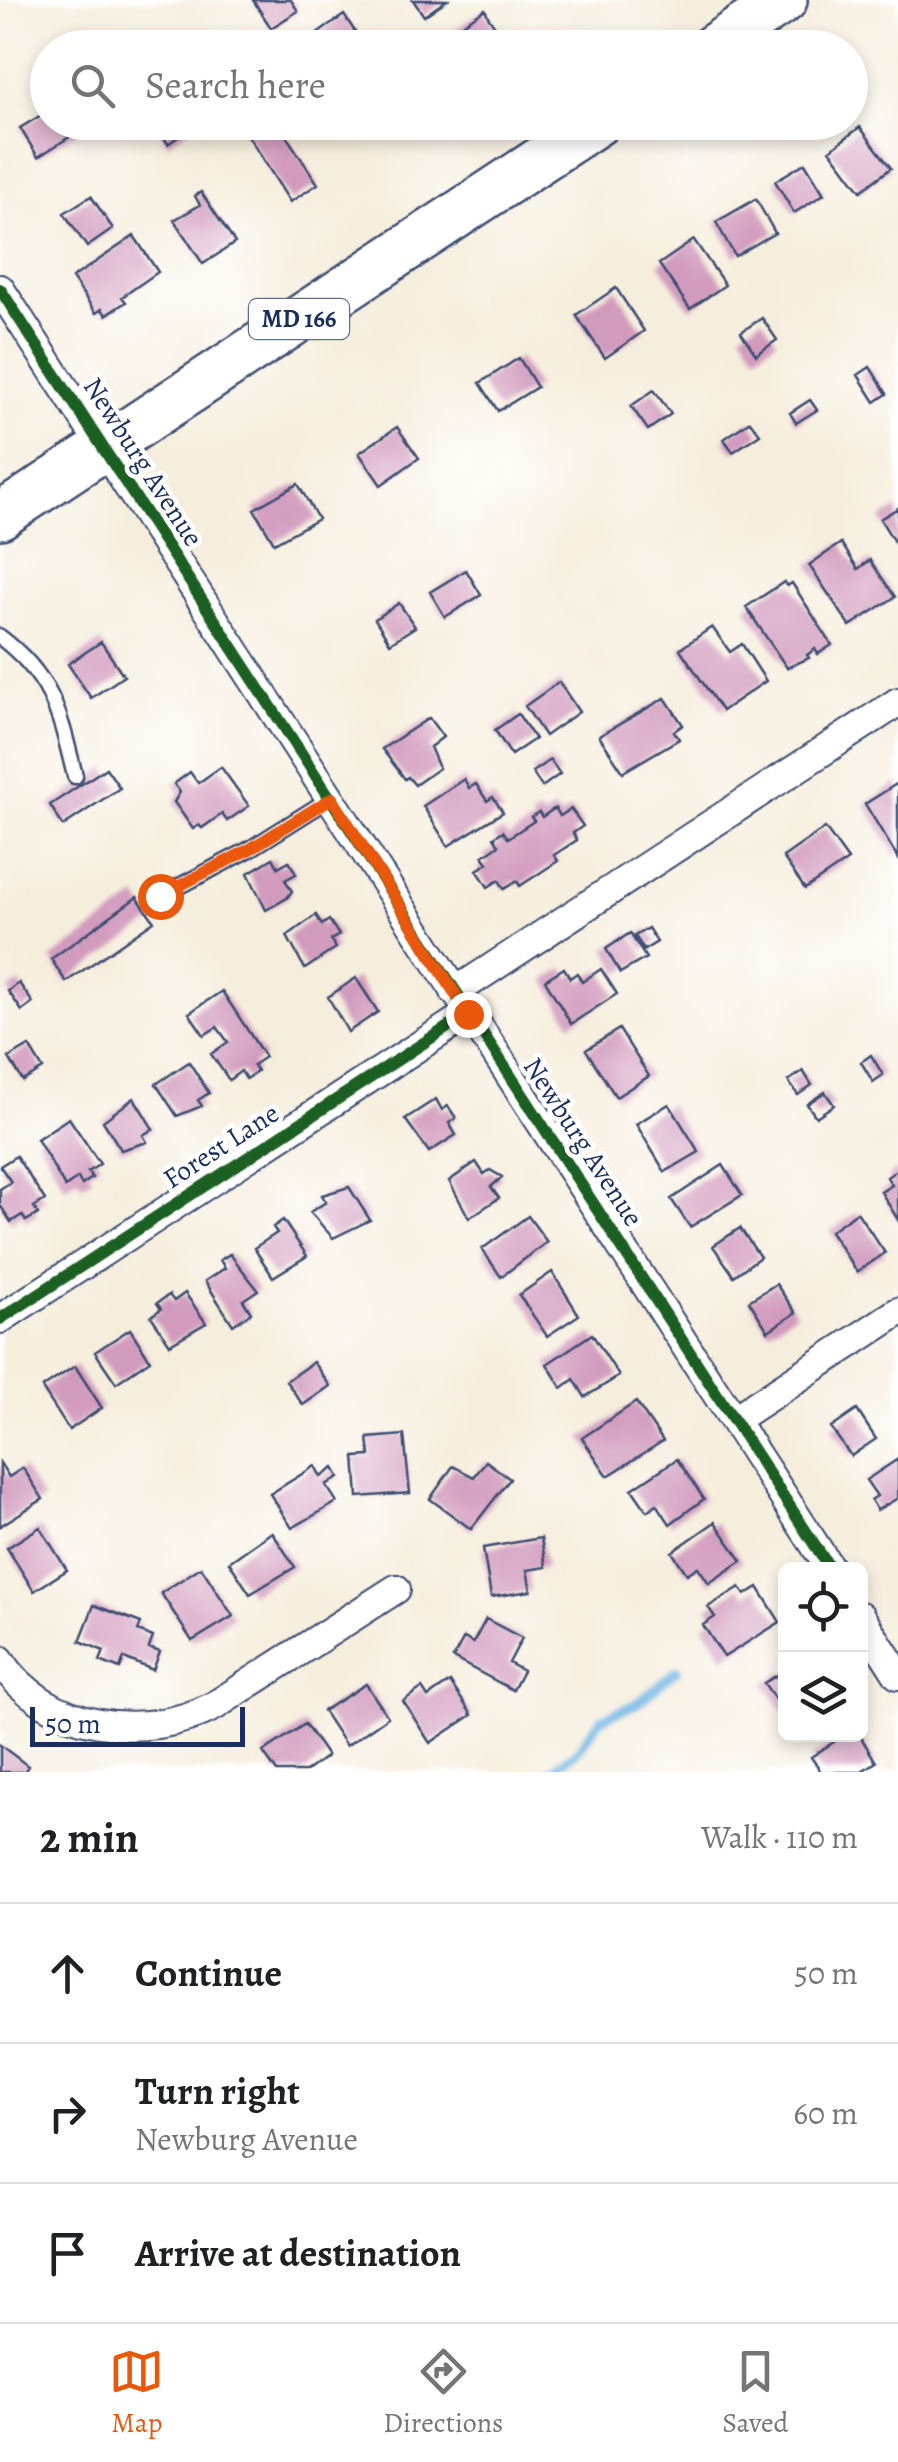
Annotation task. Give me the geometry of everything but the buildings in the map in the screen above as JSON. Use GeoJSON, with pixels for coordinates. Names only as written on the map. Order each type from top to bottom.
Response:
{"type":"FeatureCollection","features":[{"type":"Feature","properties":{"kind":"main road"},"geometry":{"type":"LineString","coordinates":[[739,30],[783,0]]}},
{"type":"Feature","properties":{"kind":"main road","name":"MD 166"},"geometry":{"type":"LineString","coordinates":[[0,516],[571,140]]}},
{"type":"Feature","properties":{"kind":"street","name":"Newburg Avenue"},"geometry":{"type":"LineString","coordinates":[[0,289],[826,1562]]}},
{"type":"Feature","properties":{"kind":"street","name":"Forest Lane"},"geometry":{"type":"LineString","coordinates":[[0,1319],[898,702]]}},
{"type":"Feature","properties":{"kind":"street"},"geometry":{"type":"LineString","coordinates":[[735,1419],[898,1312]]}},
{"type":"Feature","properties":{"kind":"street"},"geometry":{"type":"LineString","coordinates":[[0,1660],[35,1696],[70,1714],[107,1724],[150,1727],[186,1720],[214,1706],[396,1589]]}},
{"type":"Feature","properties":{"kind":"street"},"geometry":{"type":"LineString","coordinates":[[868,1628],[898,1674]]}},
{"type":"Feature","properties":{"kind":"lane"},"geometry":{"type":"LineString","coordinates":[[0,637],[33,666],[54,696],[75,776]]}},
{"type":"Feature","properties":{"kind":"lane"},"geometry":{"type":"LineString","coordinates":[[160,896],[250,849],[332,798]]}},
{"type":"Feature","properties":{"kind":"waterway"},"geometry":{"type":"LineString","coordinates":[[549,1772],[577,1751],[601,1719],[638,1703],[677,1670]]}},
{"type":"Feature","properties":{"kind":"cycle path"},"geometry":{"type":"LineString","coordinates":[[0,289],[826,1562]]}},
{"type":"Feature","properties":{"kind":"cycle path"},"geometry":{"type":"LineString","coordinates":[[0,1319],[468,1014]]}},
{"type":"Feature","properties":{"kind":"route"},"geometry":{"type":"LineString","coordinates":[[160,896],[250,849],[332,798],[468,1014]]}}]}
